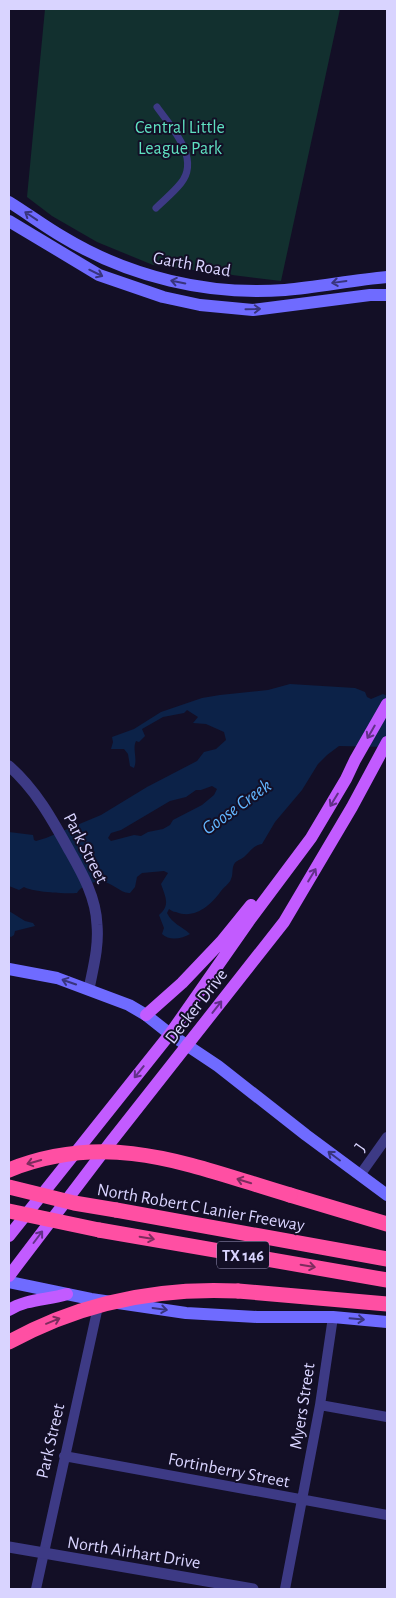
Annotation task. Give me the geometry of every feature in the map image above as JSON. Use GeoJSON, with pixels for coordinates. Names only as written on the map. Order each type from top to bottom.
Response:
{"type":"FeatureCollection","features":[{"type":"Feature","properties":{"kind":"highway"},"geometry":{"type":"LineString","coordinates":[[9,1170],[60,1155],[118,1151],[139,1153],[172,1160],[387,1224]]}},
{"type":"Feature","properties":{"kind":"highway","name":"North Robert C Lanier Freeway"},"geometry":{"type":"LineString","coordinates":[[9,1186],[74,1203],[387,1259]]}},
{"type":"Feature","properties":{"kind":"highway","name":"TX 146"},"geometry":{"type":"LineString","coordinates":[[9,1211],[99,1230],[387,1280]]}},
{"type":"Feature","properties":{"kind":"highway"},"geometry":{"type":"LineString","coordinates":[[9,1342],[50,1321],[105,1303],[184,1290],[238,1291],[387,1304]]}},
{"type":"Feature","properties":{"kind":"main road","name":"Garth Road"},"geometry":{"type":"LineString","coordinates":[[9,202],[62,237],[134,272],[211,288],[254,291],[286,290],[387,277]]}},
{"type":"Feature","properties":{"kind":"main road","name":"Garth Road"},"geometry":{"type":"LineString","coordinates":[[9,221],[99,275],[163,297],[192,304],[253,310],[370,295],[387,295]]}},
{"type":"Feature","properties":{"kind":"main road"},"geometry":{"type":"LineString","coordinates":[[75,262],[84,249]]}},
{"type":"Feature","properties":{"kind":"main road"},"geometry":{"type":"LineString","coordinates":[[192,304],[197,285]]}},
{"type":"Feature","properties":{"kind":"main road"},"geometry":{"type":"LineString","coordinates":[[286,290],[288,306]]}},
{"type":"Feature","properties":{"kind":"main road","name":"Decker Drive"},"geometry":{"type":"LineString","coordinates":[[9,1236],[170,1034],[249,921],[311,838],[387,704]]}},
{"type":"Feature","properties":{"kind":"main road","name":"Decker Drive"},"geometry":{"type":"LineString","coordinates":[[9,1276],[110,1143],[284,922],[352,807],[387,742]]}},
{"type":"Feature","properties":{"kind":"main road"},"geometry":{"type":"LineString","coordinates":[[146,1015],[182,983],[221,942],[274,876],[311,838]]}},
{"type":"Feature","properties":{"kind":"main road"},"geometry":{"type":"LineString","coordinates":[[9,969],[57,978],[129,1005],[146,1015],[170,1034],[218,1066],[387,1196]]}},
{"type":"Feature","properties":{"kind":"main road"},"geometry":{"type":"LineString","coordinates":[[9,1282],[99,1300],[186,1312],[257,1317],[333,1317],[387,1322]]}},
{"type":"Feature","properties":{"kind":"main road"},"geometry":{"type":"LineString","coordinates":[[9,1310],[27,1302],[67,1294]]}},
{"type":"Feature","properties":{"kind":"street"},"geometry":{"type":"LineString","coordinates":[[156,208],[182,183],[188,163],[184,147],[157,107]]}},
{"type":"Feature","properties":{"kind":"street","name":"Park Street"},"geometry":{"type":"LineString","coordinates":[[9,766],[32,790],[51,816],[84,877],[92,899],[98,925],[98,942],[88,989]]}},
{"type":"Feature","properties":{"kind":"street","name":"J"},"geometry":{"type":"LineString","coordinates":[[360,1176],[387,1137]]}},
{"type":"Feature","properties":{"kind":"street","name":"Park Street"},"geometry":{"type":"LineString","coordinates":[[36,1589],[42,1554],[99,1300]]}},
{"type":"Feature","properties":{"kind":"street","name":"Myers Street"},"geometry":{"type":"LineString","coordinates":[[285,1589],[320,1405],[333,1317]]}},
{"type":"Feature","properties":{"kind":"street"},"geometry":{"type":"LineString","coordinates":[[320,1405],[387,1417]]}},
{"type":"Feature","properties":{"kind":"street","name":"Fortinberry Street"},"geometry":{"type":"LineString","coordinates":[[64,1456],[387,1515]]}},
{"type":"Feature","properties":{"kind":"street","name":"North Airhart Drive"},"geometry":{"type":"LineString","coordinates":[[9,1547],[253,1589]]}},
{"type":"Feature","properties":{"kind":"green space","name":"Central Little League Park"},"geometry":{"type":"Polygon","coordinates":[[[45,9],[340,9],[281,281],[153,265],[97,242],[52,216],[27,197],[45,9]]]}},
{"type":"Feature","properties":{"kind":"water","name":"Goose Creek"},"geometry":{"type":"Polygon","coordinates":[[[290,684],[355,688],[365,692],[367,697],[371,699],[383,694],[387,696],[387,747],[339,746],[327,755],[318,764],[302,790],[275,822],[262,844],[254,847],[235,863],[230,880],[213,901],[202,909],[190,914],[174,912],[169,909],[167,913],[172,920],[190,934],[183,937],[168,938],[162,934],[164,928],[159,915],[165,908],[166,900],[161,884],[168,873],[164,871],[142,873],[137,877],[135,887],[130,893],[121,891],[103,882],[88,885],[81,888],[77,893],[58,893],[24,887],[19,890],[9,886],[9,832],[33,835],[36,841],[101,815],[147,787],[197,761],[204,752],[216,749],[226,740],[224,732],[206,724],[193,723],[198,717],[187,710],[184,713],[163,717],[142,729],[145,736],[139,742],[136,741],[134,768],[130,766],[128,754],[124,749],[111,749],[112,737],[134,729],[161,712],[202,698],[268,690],[290,684]],[[212,786],[196,790],[186,797],[170,801],[121,830],[111,833],[108,838],[111,841],[134,835],[141,836],[148,832],[163,829],[170,825],[173,820],[202,805],[214,795],[217,789],[212,786]]]}},
{"type":"Feature","properties":{"kind":"water"},"geometry":{"type":"Polygon","coordinates":[[[9,911],[25,921],[33,923],[35,926],[15,931],[14,935],[9,936],[9,911]]]}}]}
